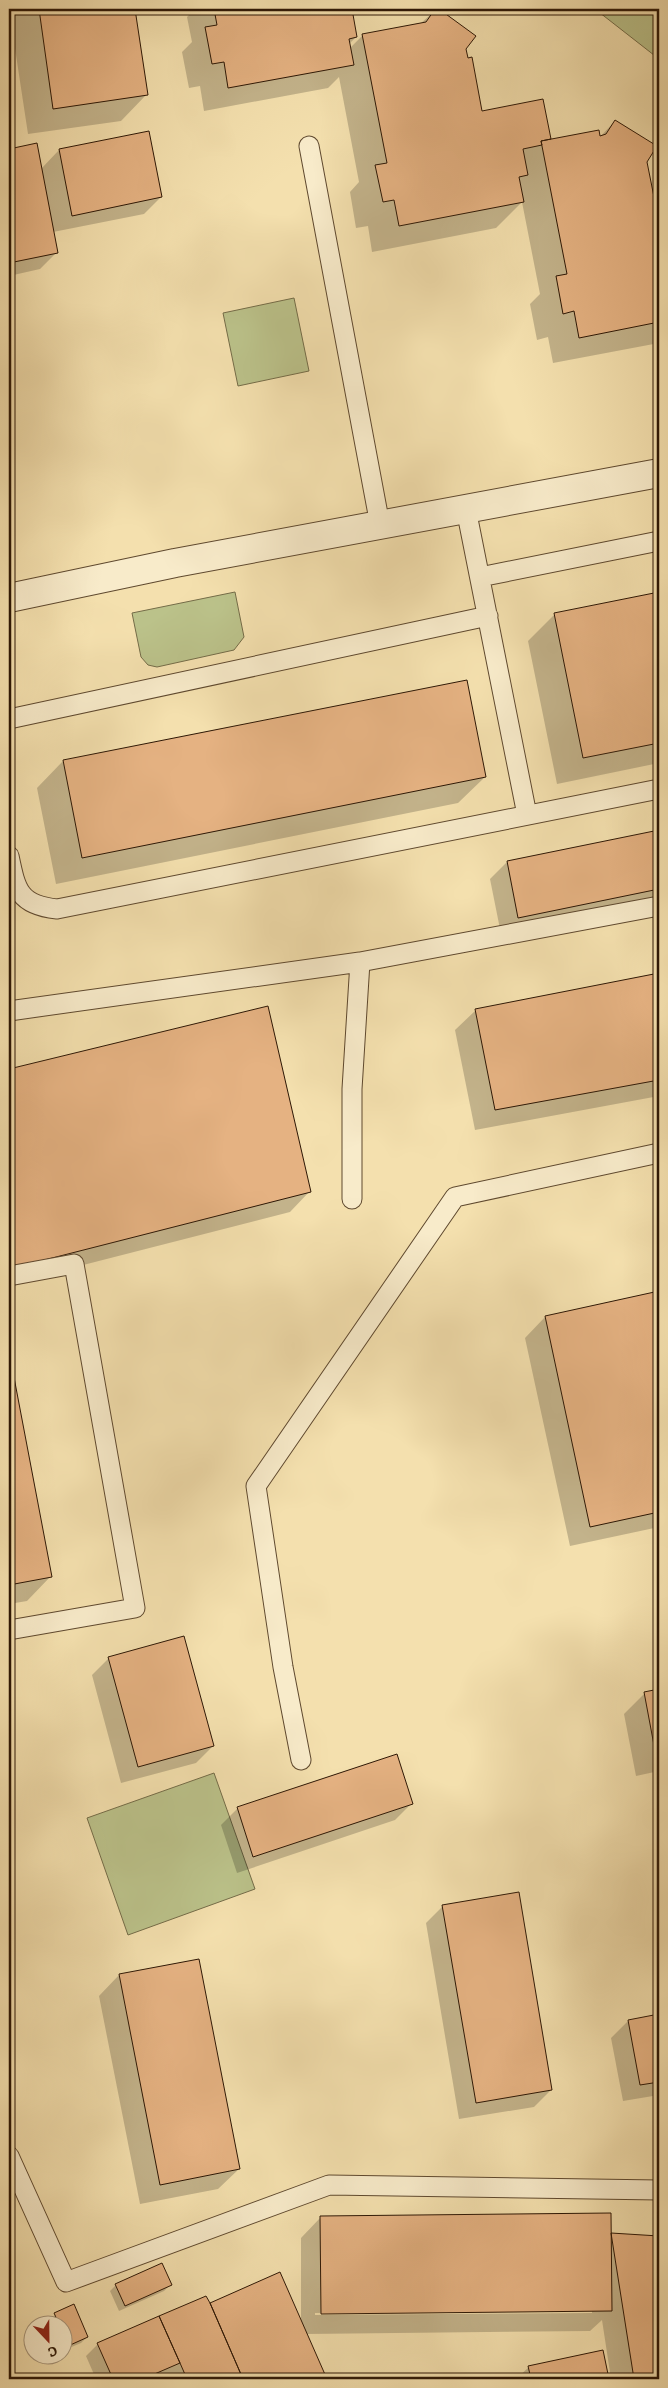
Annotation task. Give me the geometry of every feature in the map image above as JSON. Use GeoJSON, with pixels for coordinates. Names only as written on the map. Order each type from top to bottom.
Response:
{"type":"FeatureCollection","features":[{"type":"Feature","properties":{"kind":"street"},"geometry":{"type":"LineString","coordinates":[[9,598],[175,563],[659,473]]}},
{"type":"Feature","properties":{"kind":"lane"},"geometry":{"type":"LineString","coordinates":[[309,146],[380,525]]}},
{"type":"Feature","properties":{"kind":"lane"},"geometry":{"type":"LineString","coordinates":[[466,509],[527,815]]}},
{"type":"Feature","properties":{"kind":"lane"},"geometry":{"type":"LineString","coordinates":[[480,577],[659,541]]}},
{"type":"Feature","properties":{"kind":"lane"},"geometry":{"type":"LineString","coordinates":[[9,718],[488,616]]}},
{"type":"Feature","properties":{"kind":"lane"},"geometry":{"type":"LineString","coordinates":[[10,863],[17,889],[28,902],[40,907],[57,909],[659,789]]}},
{"type":"Feature","properties":{"kind":"lane"},"geometry":{"type":"LineString","coordinates":[[9,1011],[360,962],[659,906]]}},
{"type":"Feature","properties":{"kind":"lane"},"geometry":{"type":"LineString","coordinates":[[352,1199],[352,1088],[360,962]]}},
{"type":"Feature","properties":{"kind":"lane"},"geometry":{"type":"LineString","coordinates":[[301,1760],[283,1667],[256,1486],[455,1197],[659,1154]]}},
{"type":"Feature","properties":{"kind":"lane"},"geometry":{"type":"LineString","coordinates":[[9,1276],[74,1264],[135,1608],[9,1630]]}},
{"type":"Feature","properties":{"kind":"lane"},"geometry":{"type":"LineString","coordinates":[[9,2156],[66,2282],[329,2185],[659,2190]]}},
{"type":"Feature","properties":{"kind":"green space"},"geometry":{"type":"Polygon","coordinates":[[[595,9],[659,9],[659,59],[595,9]]]}},
{"type":"Feature","properties":{"kind":"green space"},"geometry":{"type":"Polygon","coordinates":[[[294,298],[309,371],[238,386],[223,313],[294,298]]]}},
{"type":"Feature","properties":{"kind":"green space"},"geometry":{"type":"Polygon","coordinates":[[[235,592],[244,637],[234,650],[157,667],[148,665],[141,657],[132,613],[235,592]]]}},
{"type":"Feature","properties":{"kind":"green space"},"geometry":{"type":"Polygon","coordinates":[[[214,1773],[255,1889],[128,1935],[87,1818],[214,1773]]]}},
{"type":"Feature","properties":{"kind":"building"},"geometry":{"type":"Polygon","coordinates":[[[39,9],[135,9],[148,95],[53,109],[39,9]]]}},
{"type":"Feature","properties":{"kind":"building"},"geometry":{"type":"Polygon","coordinates":[[[214,9],[352,9],[357,37],[349,39],[354,65],[228,88],[224,62],[212,64],[205,27],[217,25],[214,9]]]}},
{"type":"Feature","properties":{"kind":"building"},"geometry":{"type":"Polygon","coordinates":[[[435,9],[439,9],[476,36],[466,49],[468,58],[472,57],[482,111],[543,99],[551,139],[541,141],[542,145],[523,149],[528,175],[519,177],[524,202],[399,226],[394,200],[383,202],[375,165],[387,163],[362,34],[426,22],[435,9]]]}},
{"type":"Feature","properties":{"kind":"building"},"geometry":{"type":"Polygon","coordinates":[[[615,120],[657,146],[647,162],[659,222],[659,322],[579,338],[574,311],[563,314],[556,276],[567,274],[541,141],[599,130],[600,136],[606,134],[615,120]]]}},
{"type":"Feature","properties":{"kind":"building"},"geometry":{"type":"Polygon","coordinates":[[[149,131],[162,197],[72,216],[59,149],[149,131]]]}},
{"type":"Feature","properties":{"kind":"building"},"geometry":{"type":"Polygon","coordinates":[[[37,143],[58,253],[9,263],[9,149],[37,143]]]}},
{"type":"Feature","properties":{"kind":"building"},"geometry":{"type":"Polygon","coordinates":[[[659,592],[659,743],[583,758],[554,613],[659,592]]]}},
{"type":"Feature","properties":{"kind":"building"},"geometry":{"type":"Polygon","coordinates":[[[467,680],[486,777],[82,858],[63,760],[467,680]]]}},
{"type":"Feature","properties":{"kind":"building"},"geometry":{"type":"Polygon","coordinates":[[[659,830],[659,889],[518,918],[507,861],[659,830]]]}},
{"type":"Feature","properties":{"kind":"building"},"geometry":{"type":"Polygon","coordinates":[[[659,973],[659,1080],[495,1110],[475,1009],[659,973]]]}},
{"type":"Feature","properties":{"kind":"building"},"geometry":{"type":"Polygon","coordinates":[[[268,1006],[311,1192],[9,1269],[9,1069],[268,1006]]]}},
{"type":"Feature","properties":{"kind":"building"},"geometry":{"type":"Polygon","coordinates":[[[659,1291],[659,1512],[590,1527],[545,1316],[659,1291]]]}},
{"type":"Feature","properties":{"kind":"building"},"geometry":{"type":"Polygon","coordinates":[[[9,1351],[52,1577],[9,1585],[9,1351]]]}},
{"type":"Feature","properties":{"kind":"building"},"geometry":{"type":"Polygon","coordinates":[[[184,1636],[214,1746],[138,1767],[108,1657],[184,1636]]]}},
{"type":"Feature","properties":{"kind":"building"},"geometry":{"type":"Polygon","coordinates":[[[659,1689],[659,1756],[656,1756],[644,1692],[659,1689]]]}},
{"type":"Feature","properties":{"kind":"building"},"geometry":{"type":"Polygon","coordinates":[[[397,1754],[413,1804],[253,1857],[237,1807],[397,1754]]]}},
{"type":"Feature","properties":{"kind":"building"},"geometry":{"type":"Polygon","coordinates":[[[519,1892],[552,2090],[476,2103],[442,1905],[519,1892]]]}},
{"type":"Feature","properties":{"kind":"building"},"geometry":{"type":"Polygon","coordinates":[[[199,1959],[240,2169],[160,2185],[119,1974],[199,1959]]]}},
{"type":"Feature","properties":{"kind":"building"},"geometry":{"type":"Polygon","coordinates":[[[659,2014],[659,2082],[640,2085],[628,2020],[659,2014]]]}},
{"type":"Feature","properties":{"kind":"building"},"geometry":{"type":"Polygon","coordinates":[[[611,2213],[612,2311],[321,2314],[320,2216],[611,2213]]]}},
{"type":"Feature","properties":{"kind":"building"},"geometry":{"type":"Polygon","coordinates":[[[611,2233],[659,2236],[659,2379],[634,2379],[611,2233]]]}},
{"type":"Feature","properties":{"kind":"building"},"geometry":{"type":"Polygon","coordinates":[[[162,2263],[172,2285],[125,2306],[115,2284],[162,2263]]]}},
{"type":"Feature","properties":{"kind":"building"},"geometry":{"type":"Polygon","coordinates":[[[280,2272],[327,2379],[243,2379],[210,2303],[280,2272]]]}},
{"type":"Feature","properties":{"kind":"building"},"geometry":{"type":"Polygon","coordinates":[[[206,2296],[243,2379],[187,2379],[159,2316],[206,2296]]]}},
{"type":"Feature","properties":{"kind":"building"},"geometry":{"type":"Polygon","coordinates":[[[74,2304],[88,2337],[72,2344],[72,2316],[55,2316],[54,2313],[74,2304]]]}},
{"type":"Feature","properties":{"kind":"building"},"geometry":{"type":"Polygon","coordinates":[[[159,2316],[180,2363],[143,2379],[113,2379],[97,2343],[159,2316]]]}},
{"type":"Feature","properties":{"kind":"building"},"geometry":{"type":"Polygon","coordinates":[[[603,2350],[609,2379],[531,2379],[528,2366],[603,2350]]]}}]}
